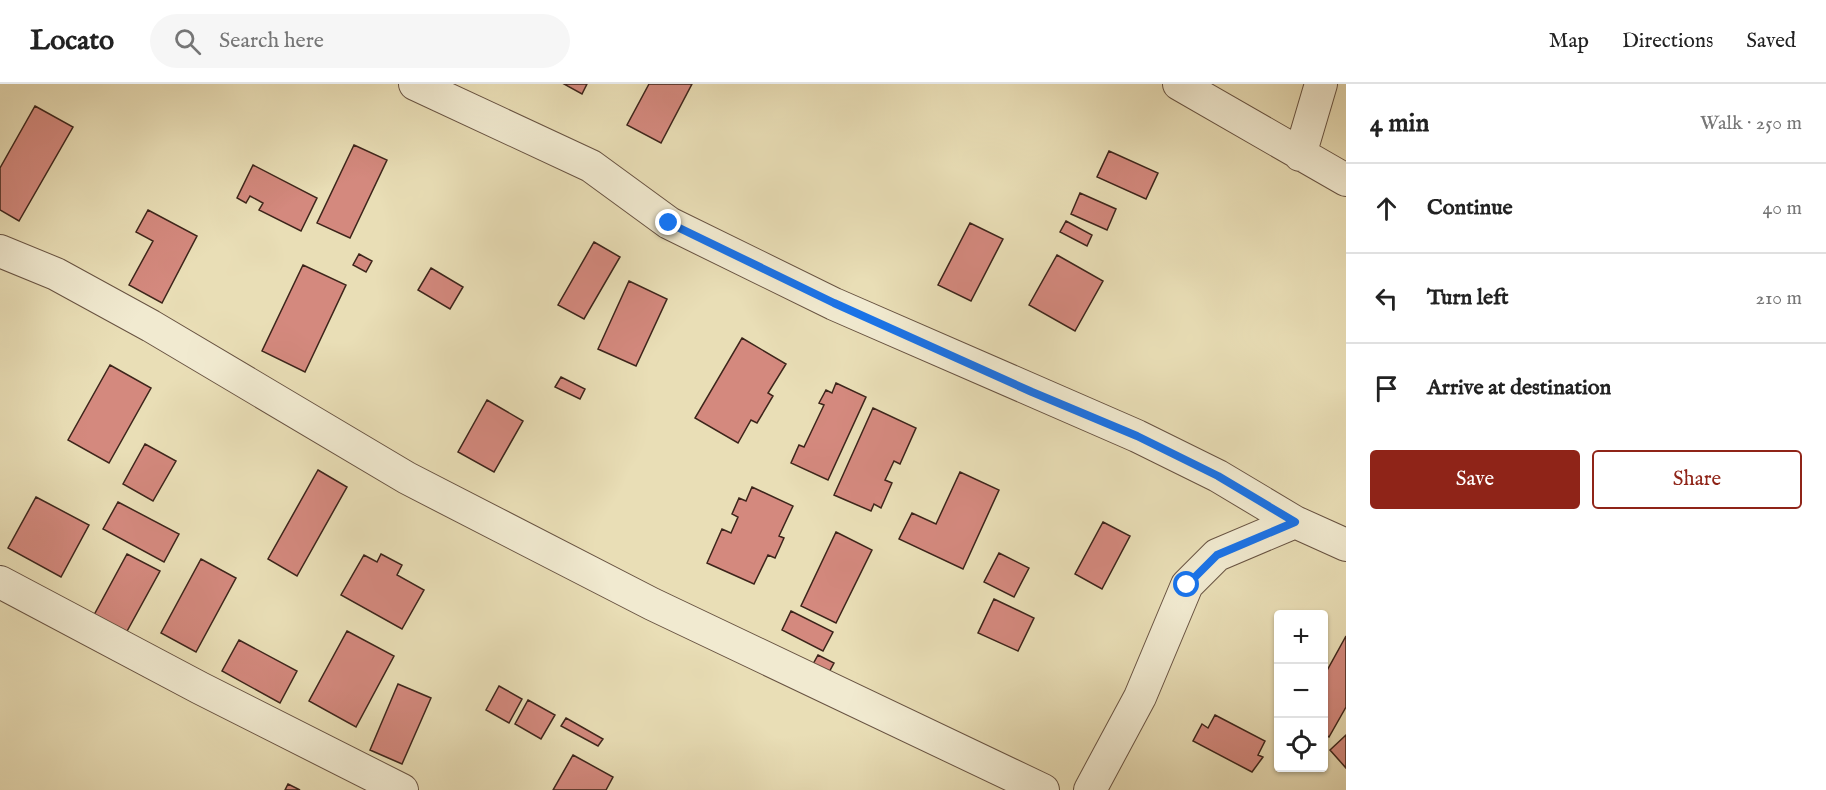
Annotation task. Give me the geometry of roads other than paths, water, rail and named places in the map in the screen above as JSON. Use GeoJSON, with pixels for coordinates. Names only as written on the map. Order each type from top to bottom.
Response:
{"type":"FeatureCollection","features":[{"type":"Feature","properties":{"kind":"street"},"geometry":{"type":"LineString","coordinates":[[415,84],[591,166],[669,223],[844,308],[1137,436],[1218,476],[1295,522],[1346,545]]}},
{"type":"Feature","properties":{"kind":"street"},"geometry":{"type":"LineString","coordinates":[[1179,84],[1346,180]]}},
{"type":"Feature","properties":{"kind":"street"},"geometry":{"type":"LineString","coordinates":[[1300,155],[1321,84]]}},
{"type":"Feature","properties":{"kind":"street"},"geometry":{"type":"LineString","coordinates":[[0,252],[56,274],[407,478],[651,604],[1043,790]]}},
{"type":"Feature","properties":{"kind":"street"},"geometry":{"type":"LineString","coordinates":[[1089,790],[1140,697],[1187,585],[1217,555],[1295,522]]}},
{"type":"Feature","properties":{"kind":"street"},"geometry":{"type":"LineString","coordinates":[[0,582],[200,688],[402,790]]}}]}
